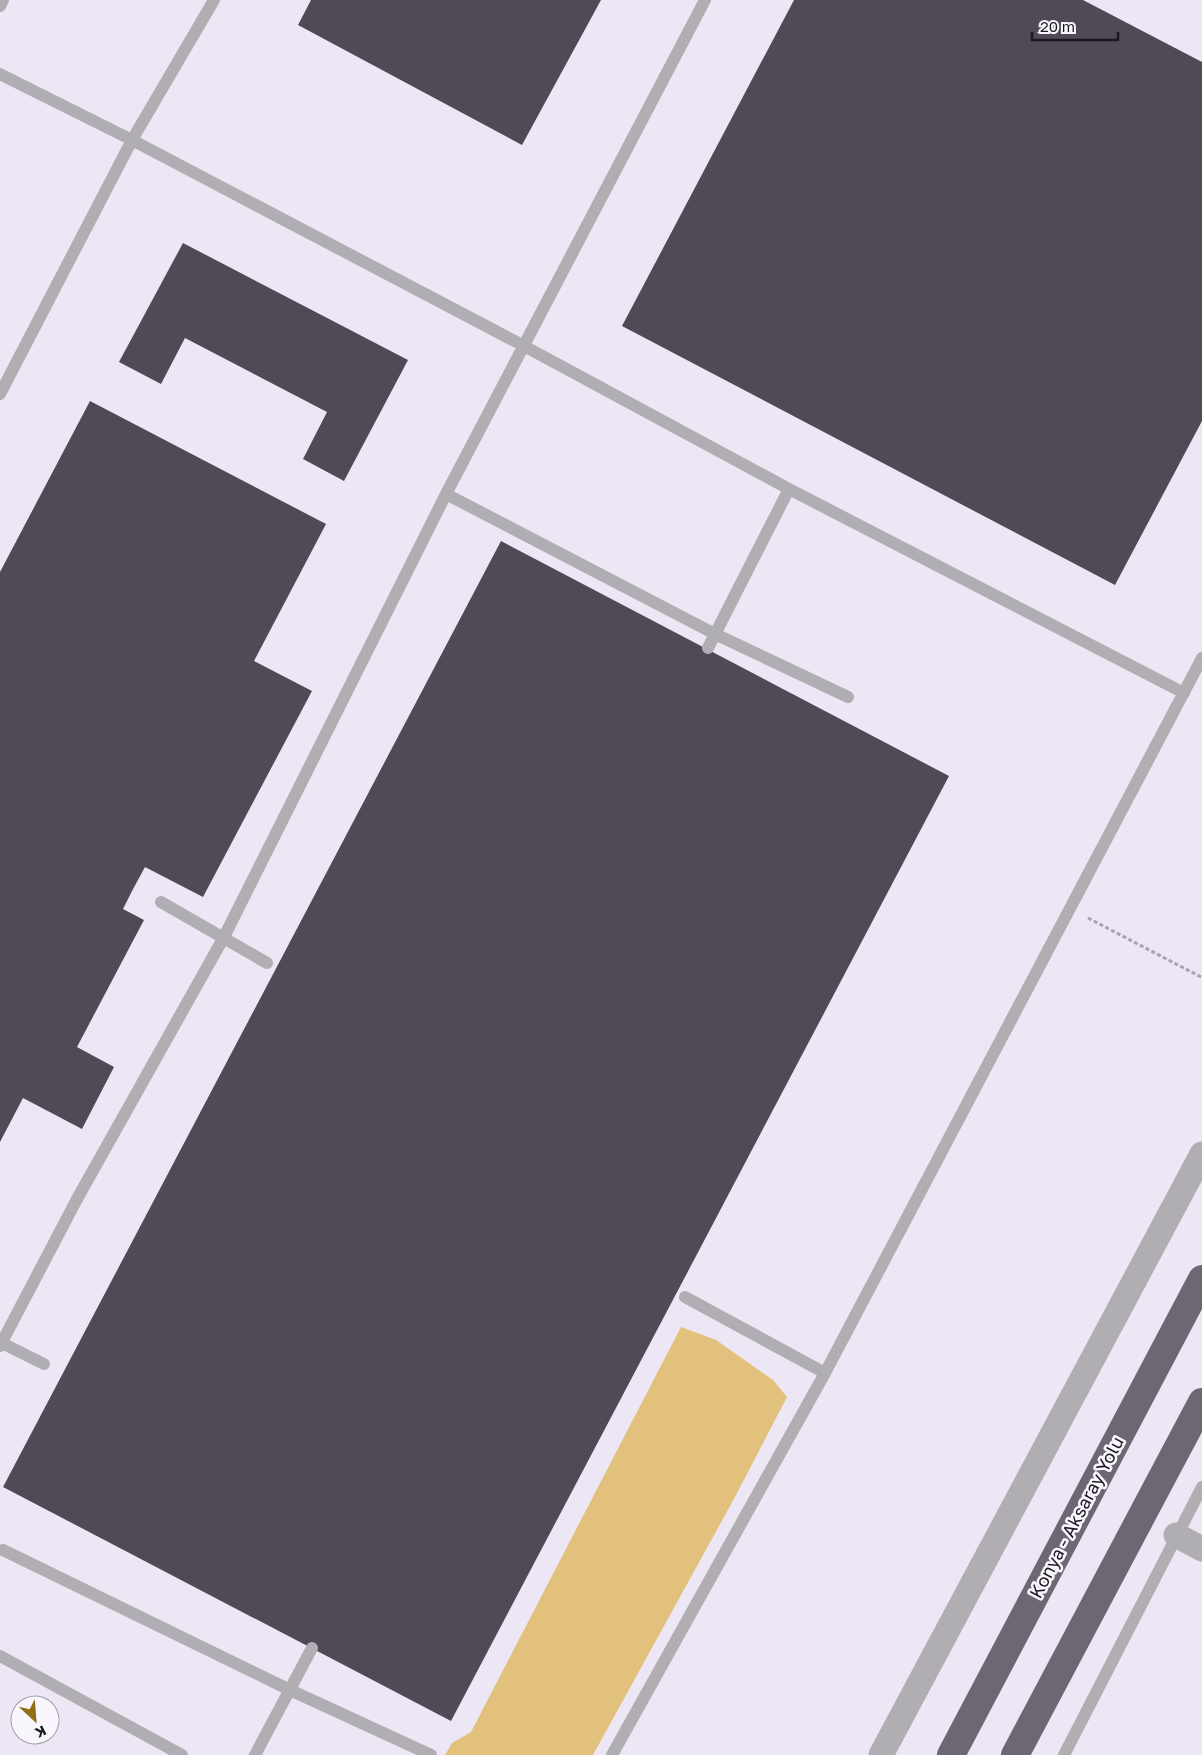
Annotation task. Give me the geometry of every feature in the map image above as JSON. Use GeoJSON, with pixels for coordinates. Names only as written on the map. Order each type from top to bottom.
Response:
{"type":"FeatureCollection","features":[{"type":"Feature","properties":{"kind":"highway","name":"Konya - Aksaray Yolu"},"geometry":{"type":"LineString","coordinates":[[951,1755],[1202,1279]]}},
{"type":"Feature","properties":{"kind":"highway"},"geometry":{"type":"LineString","coordinates":[[1015,1755],[1202,1402]]}},
{"type":"Feature","properties":{"kind":"street"},"geometry":{"type":"LineString","coordinates":[[882,1755],[1202,1154]]}},
{"type":"Feature","properties":{"kind":"street"},"geometry":{"type":"LineString","coordinates":[[1176,1535],[1202,1549]]}},
{"type":"Feature","properties":{"kind":"lane"},"geometry":{"type":"LineString","coordinates":[[0,6],[3,0]]}},
{"type":"Feature","properties":{"kind":"lane"},"geometry":{"type":"LineString","coordinates":[[0,394],[132,140],[214,0]]}},
{"type":"Feature","properties":{"kind":"lane"},"geometry":{"type":"LineString","coordinates":[[44,1364],[1,1344],[77,1199],[224,937],[446,494],[706,0]]}},
{"type":"Feature","properties":{"kind":"lane"},"geometry":{"type":"LineString","coordinates":[[0,74],[132,140],[524,346],[789,489],[1184,693]]}},
{"type":"Feature","properties":{"kind":"lane"},"geometry":{"type":"LineString","coordinates":[[708,648],[789,489]]}},
{"type":"Feature","properties":{"kind":"lane"},"geometry":{"type":"LineString","coordinates":[[446,494],[715,634],[848,696]]}},
{"type":"Feature","properties":{"kind":"lane"},"geometry":{"type":"LineString","coordinates":[[612,1755],[825,1373],[1202,658]]}},
{"type":"Feature","properties":{"kind":"lane"},"geometry":{"type":"LineString","coordinates":[[162,902],[267,963]]}},
{"type":"Feature","properties":{"kind":"lane"},"geometry":{"type":"LineString","coordinates":[[685,1297],[825,1373]]}},
{"type":"Feature","properties":{"kind":"lane"},"geometry":{"type":"LineString","coordinates":[[1064,1755],[1202,1487]]}},
{"type":"Feature","properties":{"kind":"lane"},"geometry":{"type":"LineString","coordinates":[[3,1550],[290,1690],[431,1754]]}},
{"type":"Feature","properties":{"kind":"lane"},"geometry":{"type":"LineString","coordinates":[[255,1755],[312,1648]]}},
{"type":"Feature","properties":{"kind":"lane"},"geometry":{"type":"LineString","coordinates":[[0,1656],[181,1755]]}},
{"type":"Feature","properties":{"kind":"path"},"geometry":{"type":"LineString","coordinates":[[1069,908],[1201,977]]}},
{"type":"Feature","properties":{"kind":"shaded area"},"geometry":{"type":"Polygon","coordinates":[[[681,1327],[716,1340],[773,1380],[787,1397],[735,1497],[593,1755],[445,1755],[452,1743],[471,1732],[681,1327]]]}},
{"type":"Feature","properties":{"kind":"building"},"geometry":{"type":"Polygon","coordinates":[[[311,0],[601,0],[522,145],[298,25],[311,0]]]}},
{"type":"Feature","properties":{"kind":"building"},"geometry":{"type":"Polygon","coordinates":[[[794,0],[1083,0],[1202,62],[1202,421],[1115,585],[622,326],[794,0]]]}},
{"type":"Feature","properties":{"kind":"building"},"geometry":{"type":"Polygon","coordinates":[[[183,243],[408,360],[344,481],[303,459],[327,412],[185,338],[161,384],[119,362],[183,243]]]}},
{"type":"Feature","properties":{"kind":"building"},"geometry":{"type":"Polygon","coordinates":[[[90,401],[326,524],[254,661],[312,691],[203,897],[145,867],[132,891],[123,909],[144,920],[77,1047],[114,1067],[82,1129],[23,1098],[0,1142],[0,572],[90,401]]]}},
{"type":"Feature","properties":{"kind":"building"},"geometry":{"type":"Polygon","coordinates":[[[501,541],[949,776],[451,1721],[3,1487],[501,541]]]}}]}
